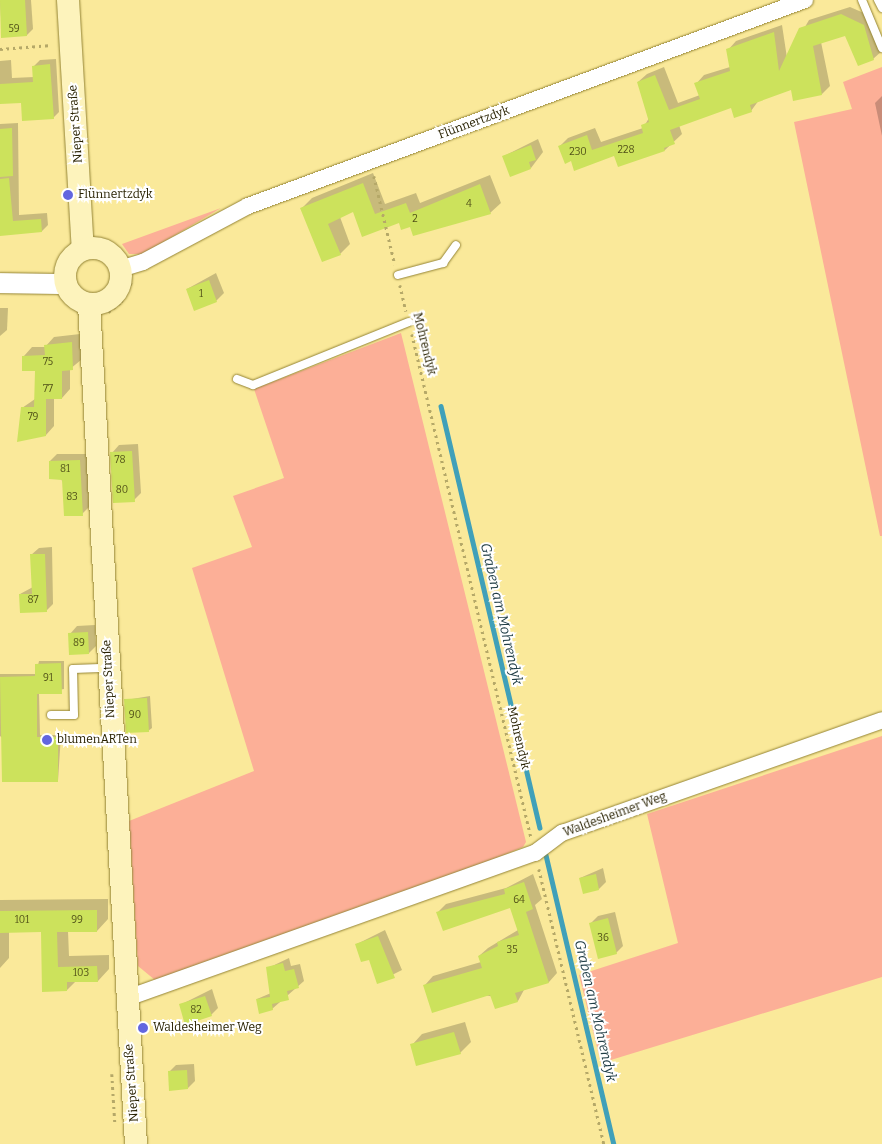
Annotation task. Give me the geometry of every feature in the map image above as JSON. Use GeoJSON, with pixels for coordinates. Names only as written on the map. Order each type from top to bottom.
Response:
{"type":"FeatureCollection","features":[{"type":"Feature","properties":{"kind":"main road","name":"Nieper Straße"},"geometry":{"type":"LineString","coordinates":[[68,0],[83,244]]}},
{"type":"Feature","properties":{"kind":"main road"},"geometry":{"type":"LineString","coordinates":[[83,244],[102,249],[126,267],[116,292],[104,302],[88,309],[61,284],[66,267],[83,244]]}},
{"type":"Feature","properties":{"kind":"main road","name":"Nieper Straße"},"geometry":{"type":"LineString","coordinates":[[88,309],[136,1144]]}},
{"type":"Feature","properties":{"kind":"street","name":"Flünnertzdyk"},"geometry":{"type":"LineString","coordinates":[[126,267],[219,218],[805,0]]}},
{"type":"Feature","properties":{"kind":"street"},"geometry":{"type":"LineString","coordinates":[[0,283],[61,284]]}},
{"type":"Feature","properties":{"kind":"street","name":"Waldesheimer Weg"},"geometry":{"type":"LineString","coordinates":[[127,998],[535,854],[562,833],[882,720]]}},
{"type":"Feature","properties":{"kind":"lane"},"geometry":{"type":"LineString","coordinates":[[862,0],[882,48]]}},
{"type":"Feature","properties":{"kind":"lane"},"geometry":{"type":"LineString","coordinates":[[878,0],[882,8]]}},
{"type":"Feature","properties":{"kind":"lane"},"geometry":{"type":"LineString","coordinates":[[398,275],[443,264],[456,245]]}},
{"type":"Feature","properties":{"kind":"lane"},"geometry":{"type":"LineString","coordinates":[[237,379],[254,384],[409,322]]}},
{"type":"Feature","properties":{"kind":"lane"},"geometry":{"type":"LineString","coordinates":[[51,715],[74,715],[73,669],[108,668]]}},
{"type":"Feature","properties":{"kind":"path"},"geometry":{"type":"LineString","coordinates":[[0,49],[70,44]]}},
{"type":"Feature","properties":{"kind":"path","name":"Mohrendyk"},"geometry":{"type":"LineString","coordinates":[[370,162],[604,1144]]}},
{"type":"Feature","properties":{"kind":"path"},"geometry":{"type":"LineString","coordinates":[[61,284],[55,272],[64,252],[98,238],[115,245],[126,267],[130,286],[121,302],[106,312],[88,309]]}},
{"type":"Feature","properties":{"kind":"shaded area"},"geometry":{"type":"Polygon","coordinates":[[[882,67],[882,536],[880,536],[794,122],[852,109],[843,82],[882,67]]]}},
{"type":"Feature","properties":{"kind":"shaded area"},"geometry":{"type":"Polygon","coordinates":[[[221,208],[143,254],[129,254],[122,244],[221,208]]]}},
{"type":"Feature","properties":{"kind":"shaded area"},"geometry":{"type":"Polygon","coordinates":[[[401,333],[526,842],[523,847],[458,874],[155,980],[138,966],[129,821],[254,771],[192,568],[252,547],[233,496],[284,478],[254,389],[401,333]]]}},
{"type":"Feature","properties":{"kind":"shaded area"},"geometry":{"type":"Polygon","coordinates":[[[882,736],[882,977],[601,1063],[579,975],[678,943],[647,814],[882,736]]]}},
{"type":"Feature","properties":{"kind":"building"},"geometry":{"type":"Polygon","coordinates":[[[0,0],[25,0],[27,36],[1,38],[0,0]]]}},
{"type":"Feature","properties":{"kind":"building"},"geometry":{"type":"Polygon","coordinates":[[[841,14],[864,25],[874,60],[858,66],[845,36],[813,46],[822,95],[793,101],[791,90],[750,105],[752,112],[734,118],[731,108],[670,130],[675,144],[664,148],[665,151],[618,167],[614,156],[574,171],[571,161],[565,164],[558,146],[587,135],[592,150],[643,133],[641,125],[649,122],[637,82],[655,75],[669,110],[700,99],[694,83],[730,71],[726,49],[774,32],[779,71],[799,28],[841,14]]]}},
{"type":"Feature","properties":{"kind":"building"},"geometry":{"type":"Polygon","coordinates":[[[50,64],[54,119],[22,121],[21,103],[0,104],[0,84],[33,82],[32,66],[50,64]]]}},
{"type":"Feature","properties":{"kind":"building"},"geometry":{"type":"Polygon","coordinates":[[[12,128],[13,176],[0,177],[0,129],[12,128]]]}},
{"type":"Feature","properties":{"kind":"building"},"geometry":{"type":"Polygon","coordinates":[[[531,145],[536,160],[529,162],[531,169],[510,177],[502,156],[531,145]]]}},
{"type":"Feature","properties":{"kind":"building"},"geometry":{"type":"Polygon","coordinates":[[[9,178],[13,221],[41,219],[42,232],[0,236],[0,179],[9,178]]]}},
{"type":"Feature","properties":{"kind":"building"},"geometry":{"type":"Polygon","coordinates":[[[363,183],[375,214],[406,203],[410,213],[480,184],[491,214],[413,236],[410,227],[401,230],[399,223],[362,237],[353,212],[328,224],[341,255],[322,262],[300,208],[363,183]]]}},
{"type":"Feature","properties":{"kind":"building"},"geometry":{"type":"Polygon","coordinates":[[[209,280],[217,302],[194,311],[186,289],[209,280]]]}},
{"type":"Feature","properties":{"kind":"building"},"geometry":{"type":"Polygon","coordinates":[[[72,342],[73,370],[62,371],[62,399],[46,399],[46,436],[17,442],[21,407],[34,407],[35,371],[22,371],[22,356],[45,355],[44,345],[72,342]]]}},
{"type":"Feature","properties":{"kind":"building"},"geometry":{"type":"Polygon","coordinates":[[[132,451],[135,502],[113,503],[110,452],[132,451]]]}},
{"type":"Feature","properties":{"kind":"building"},"geometry":{"type":"Polygon","coordinates":[[[80,460],[83,516],[64,516],[62,480],[49,479],[49,461],[80,460]]]}},
{"type":"Feature","properties":{"kind":"building"},"geometry":{"type":"Polygon","coordinates":[[[30,554],[45,554],[47,612],[20,613],[19,594],[32,594],[30,554]]]}},
{"type":"Feature","properties":{"kind":"building"},"geometry":{"type":"Polygon","coordinates":[[[88,632],[89,654],[69,655],[68,633],[88,632]]]}},
{"type":"Feature","properties":{"kind":"building"},"geometry":{"type":"Polygon","coordinates":[[[61,663],[62,694],[37,694],[37,737],[58,737],[58,782],[2,782],[0,677],[35,676],[35,664],[61,663]]]}},
{"type":"Feature","properties":{"kind":"building"},"geometry":{"type":"Polygon","coordinates":[[[147,698],[149,732],[126,733],[124,699],[147,698]]]}},
{"type":"Feature","properties":{"kind":"building"},"geometry":{"type":"Polygon","coordinates":[[[596,874],[599,890],[583,894],[579,878],[596,874]]]}},
{"type":"Feature","properties":{"kind":"building"},"geometry":{"type":"Polygon","coordinates":[[[524,882],[533,909],[526,912],[549,983],[515,993],[518,1002],[495,1009],[490,995],[432,1013],[423,985],[482,968],[478,956],[498,946],[497,942],[519,935],[510,908],[443,931],[436,912],[505,894],[504,889],[524,882]]]}},
{"type":"Feature","properties":{"kind":"building"},"geometry":{"type":"Polygon","coordinates":[[[97,910],[97,932],[57,932],[58,967],[97,966],[98,982],[67,982],[67,991],[42,992],[41,932],[0,933],[0,911],[97,910]]]}},
{"type":"Feature","properties":{"kind":"building"},"geometry":{"type":"Polygon","coordinates":[[[608,918],[617,954],[598,959],[589,923],[608,918]]]}},
{"type":"Feature","properties":{"kind":"building"},"geometry":{"type":"Polygon","coordinates":[[[378,936],[395,978],[377,984],[369,960],[361,962],[355,944],[378,936]]]}},
{"type":"Feature","properties":{"kind":"building"},"geometry":{"type":"Polygon","coordinates":[[[283,963],[285,971],[294,969],[299,988],[287,991],[289,1000],[272,1004],[273,1010],[259,1014],[256,999],[270,997],[266,967],[283,963]]]}},
{"type":"Feature","properties":{"kind":"building"},"geometry":{"type":"Polygon","coordinates":[[[205,996],[212,1016],[185,1025],[179,1004],[205,996]]]}},
{"type":"Feature","properties":{"kind":"building"},"geometry":{"type":"Polygon","coordinates":[[[454,1032],[461,1054],[416,1066],[410,1044],[454,1032]]]}},
{"type":"Feature","properties":{"kind":"building"},"geometry":{"type":"Polygon","coordinates":[[[187,1070],[188,1089],[169,1091],[168,1071],[187,1070]]]}},
{"type":"Feature","properties":{"kind":"waterway","name":"Graben am Mohrendyk"},"geometry":{"type":"LineString","coordinates":[[441,406],[540,828]]}},
{"type":"Feature","properties":{"kind":"waterway","name":"Graben am Mohrendyk"},"geometry":{"type":"LineString","coordinates":[[546,855],[614,1144]]}},
{"type":"Feature","properties":{"kind":"place","name":"Flünnertzdyk"},"geometry":{"type":"Point","coordinates":[68,195]}},
{"type":"Feature","properties":{"kind":"place","name":"blumenARTen"},"geometry":{"type":"Point","coordinates":[47,740]}},
{"type":"Feature","properties":{"kind":"place","name":"Waldesheimer Weg"},"geometry":{"type":"Point","coordinates":[143,1028]}}]}
